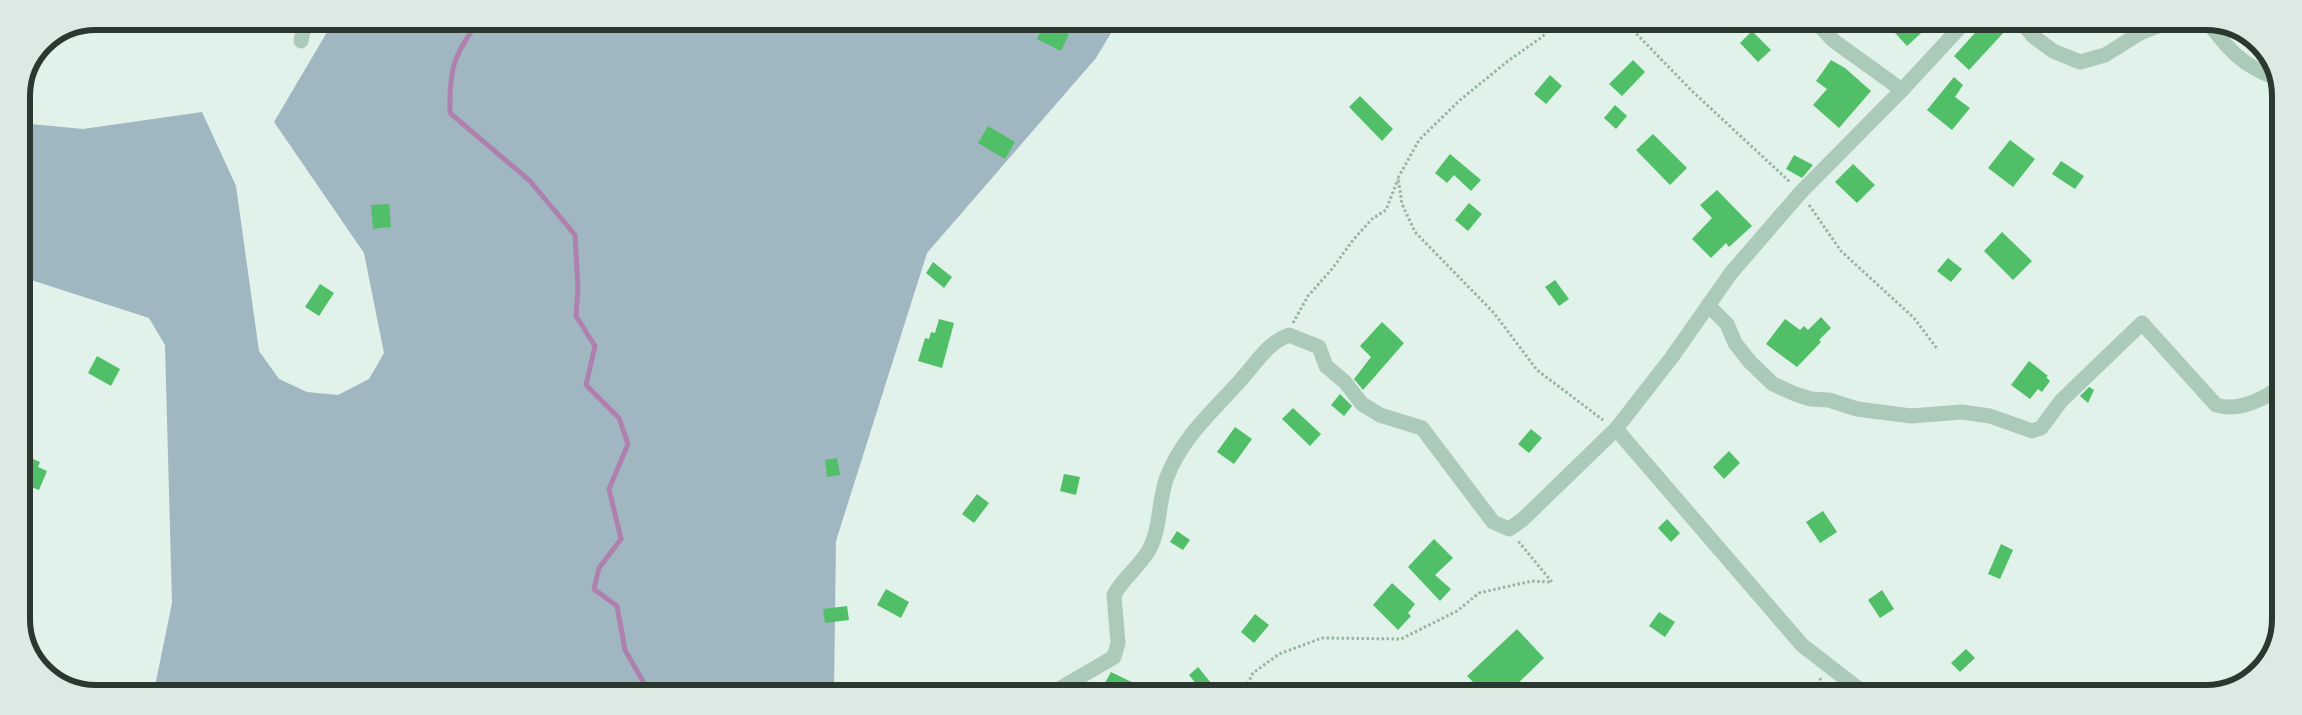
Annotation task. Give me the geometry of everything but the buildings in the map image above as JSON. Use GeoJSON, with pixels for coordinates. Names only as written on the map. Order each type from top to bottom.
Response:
{"type":"FeatureCollection","features":[{"type":"Feature","properties":{"kind":"street"},"geometry":{"type":"LineString","coordinates":[[301,41],[303,30]]}},
{"type":"Feature","properties":{"kind":"street"},"geometry":{"type":"LineString","coordinates":[[1824,30],[1834,41],[1902,90]]}},
{"type":"Feature","properties":{"kind":"street"},"geometry":{"type":"LineString","coordinates":[[1066,685],[1114,657],[1118,643],[1114,595],[1150,549],[1160,516],[1166,478],[1175,459],[1200,423],[1245,375],[1268,347],[1277,340],[1288,335],[1319,347],[1326,366],[1345,382],[1362,404],[1380,415],[1422,428],[1493,522],[1510,529],[1522,520],[1616,430],[1672,357],[1731,272],[1801,192],[1902,90],[1957,30]]}},
{"type":"Feature","properties":{"kind":"street"},"geometry":{"type":"LineString","coordinates":[[2028,30],[2052,51],[2080,62],[2105,55],[2146,30]]}},
{"type":"Feature","properties":{"kind":"street"},"geometry":{"type":"LineString","coordinates":[[2215,31],[2241,62],[2268,75]]}},
{"type":"Feature","properties":{"kind":"street"},"geometry":{"type":"LineString","coordinates":[[1708,305],[1728,324],[1735,343],[1750,362],[1773,384],[1811,399],[1829,400],[1856,409],[1911,416],[1962,412],[1990,416],[2032,431],[2041,428],[2061,401],[2142,323],[2216,405],[2227,408],[2247,404],[2272,392]]}},
{"type":"Feature","properties":{"kind":"street"},"geometry":{"type":"LineString","coordinates":[[1616,430],[1802,645],[1854,685]]}},
{"type":"Feature","properties":{"kind":"path"},"geometry":{"type":"LineString","coordinates":[[1288,335],[1297,311],[1308,296],[1372,219],[1386,210],[1398,178],[1419,140],[1460,100],[1508,61],[1542,37],[1548,30]]}},
{"type":"Feature","properties":{"kind":"path"},"geometry":{"type":"LineString","coordinates":[[1633,30],[1691,90],[1801,192],[1841,251],[1914,318],[1938,350]]}},
{"type":"Feature","properties":{"kind":"path"},"geometry":{"type":"LineString","coordinates":[[1398,178],[1402,204],[1415,232],[1494,313],[1537,370],[1616,430]]}},
{"type":"Feature","properties":{"kind":"path"},"geometry":{"type":"LineString","coordinates":[[1247,685],[1253,673],[1279,654],[1322,638],[1401,640],[1457,610],[1479,593],[1532,581],[1552,582],[1527,554],[1510,529]]}},
{"type":"Feature","properties":{"kind":"shaded area"},"geometry":{"type":"Polygon","coordinates":[[[328,30],[1113,30],[1096,58],[927,253],[836,541],[834,685],[155,685],[172,603],[165,345],[149,318],[30,280],[30,124],[83,129],[202,112],[236,186],[259,351],[279,379],[307,392],[338,395],[369,379],[384,353],[364,253],[274,122],[328,30]]]}},
{"type":"Feature","properties":{"kind":"waterway"},"geometry":{"type":"LineString","coordinates":[[473,30],[454,64],[450,85],[450,113],[530,181],[575,235],[578,288],[576,316],[595,346],[586,385],[619,418],[628,444],[609,489],[621,539],[599,568],[594,589],[617,606],[625,650],[645,685]]}}]}
